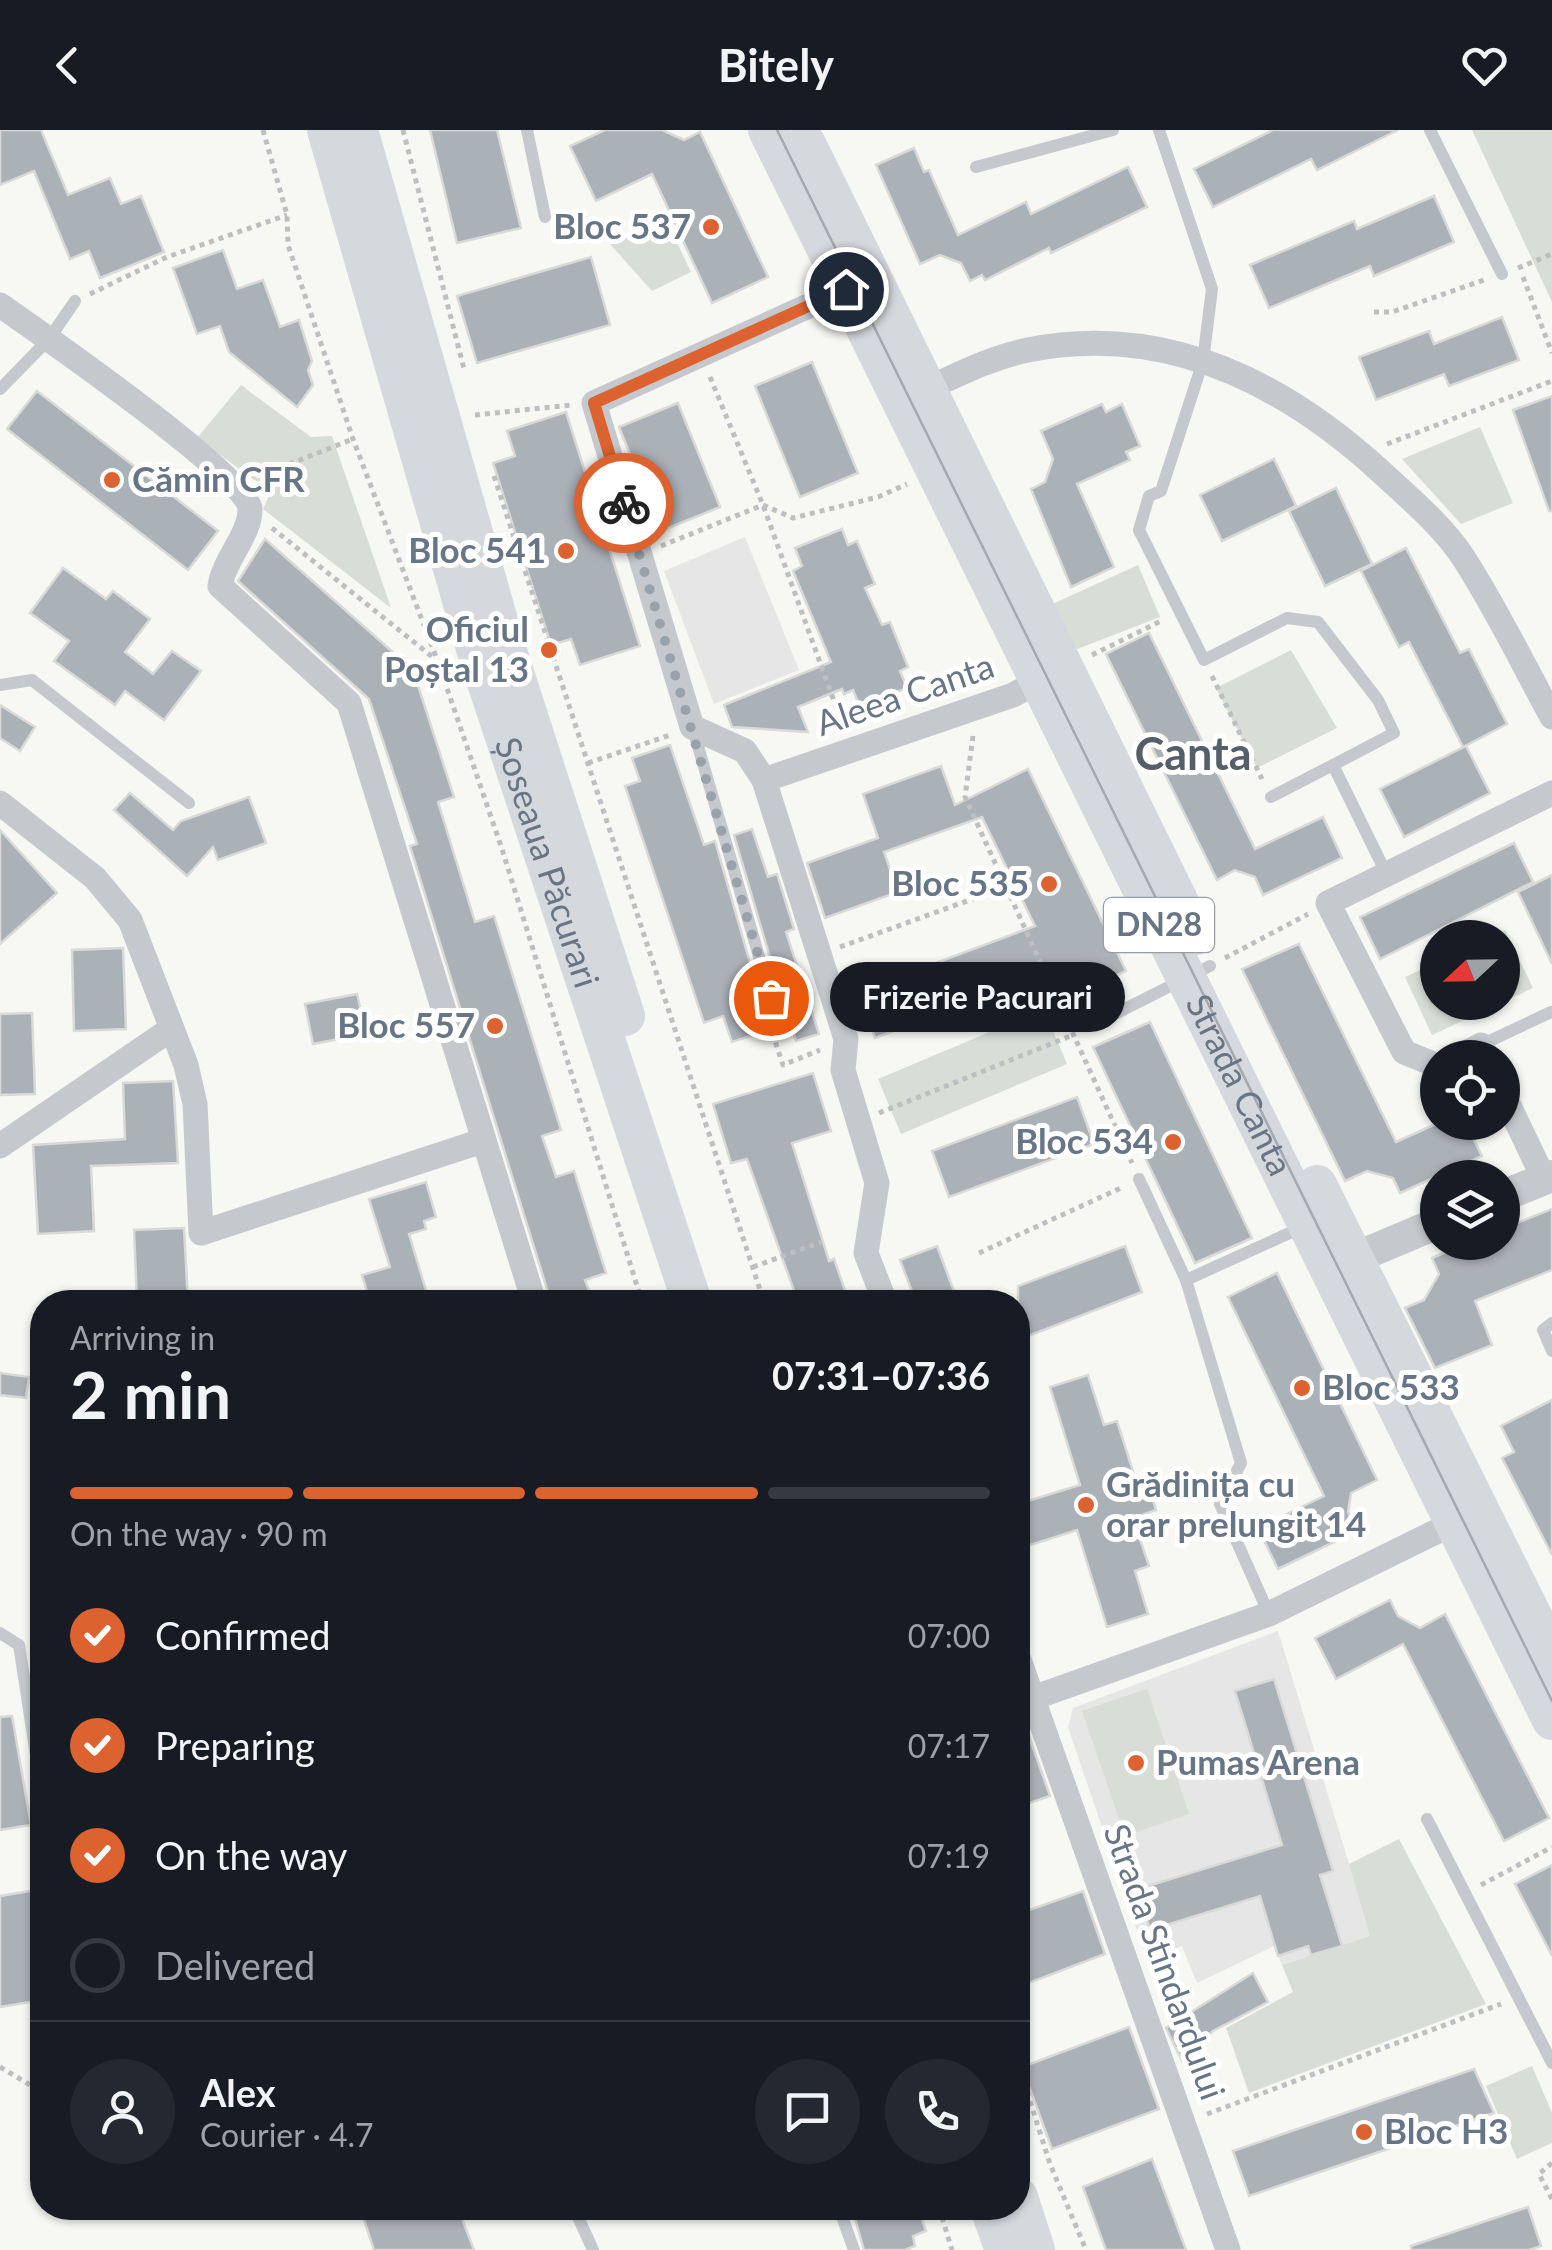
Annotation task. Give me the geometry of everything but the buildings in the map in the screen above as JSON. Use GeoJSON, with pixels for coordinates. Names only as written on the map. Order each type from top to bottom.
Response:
{"type":"FeatureCollection","features":[{"type":"Feature","properties":{"kind":"main road","name":"Șoseaua Păcurari"},"geometry":{"type":"LineString","coordinates":[[327,130],[477,652],[688,1290]]}},
{"type":"Feature","properties":{"kind":"main road","name":"Șoseaua Păcurari"},"geometry":{"type":"LineString","coordinates":[[358,130],[505,645],[716,1290]]}},
{"type":"Feature","properties":{"kind":"main road","name":"Strada Canta"},"geometry":{"type":"LineString","coordinates":[[768,130],[846,289],[1063,669]]}},
{"type":"Feature","properties":{"kind":"main road","name":"Strada Canta"},"geometry":{"type":"LineString","coordinates":[[799,130],[1063,669],[1307,1226],[1341,1264]]}},
{"type":"Feature","properties":{"kind":"main road","name":"Strada Canta"},"geometry":{"type":"LineString","coordinates":[[1198,973],[1466,1516],[1549,1708]]}},
{"type":"Feature","properties":{"kind":"main road","name":"Strada Canta"},"geometry":{"type":"LineString","coordinates":[[1466,1516],[1552,1656]]}},
{"type":"Feature","properties":{"kind":"main road"},"geometry":{"type":"LineString","coordinates":[[1000,2220],[1022,2248]]}},
{"type":"Feature","properties":{"kind":"main road"},"geometry":{"type":"LineString","coordinates":[[1020,2220],[1022,2248]]}},
{"type":"Feature","properties":{"kind":"street"},"geometry":{"type":"LineString","coordinates":[[846,289],[594,403],[692,727],[745,751],[764,780],[846,1039],[843,1070],[877,1182],[866,1254],[880,1290]]}},
{"type":"Feature","properties":{"kind":"street"},"geometry":{"type":"LineString","coordinates":[[0,304],[216,465],[249,504],[223,567],[220,586],[350,703],[530,1290]]}},
{"type":"Feature","properties":{"kind":"street"},"geometry":{"type":"LineString","coordinates":[[928,388],[996,359],[1064,344],[1154,345],[1247,378],[1314,416],[1362,454],[1462,555],[1552,717]]}},
{"type":"Feature","properties":{"kind":"street","name":"Aleea Canta"},"geometry":{"type":"LineString","coordinates":[[764,780],[976,708],[1063,669]]}},
{"type":"Feature","properties":{"kind":"street"},"geometry":{"type":"LineString","coordinates":[[1420,1059],[1404,1052],[1328,902],[1552,793]]}},
{"type":"Feature","properties":{"kind":"street"},"geometry":{"type":"LineString","coordinates":[[0,804],[94,878],[130,920],[172,1029],[195,1104],[201,1233],[482,1140]]}},
{"type":"Feature","properties":{"kind":"street"},"geometry":{"type":"LineString","coordinates":[[0,1146],[172,1029]]}},
{"type":"Feature","properties":{"kind":"street"},"geometry":{"type":"LineString","coordinates":[[1520,1124],[1548,1178],[1520,1189]]}},
{"type":"Feature","properties":{"kind":"street"},"geometry":{"type":"LineString","coordinates":[[1341,1264],[1420,1230]]}},
{"type":"Feature","properties":{"kind":"street"},"geometry":{"type":"LineString","coordinates":[[1030,1699],[1269,1614],[1466,1516]]}},
{"type":"Feature","properties":{"kind":"street","name":"Strada Stindardului"},"geometry":{"type":"LineString","coordinates":[[1030,1714],[1228,2250]]}},
{"type":"Feature","properties":{"kind":"lane"},"geometry":{"type":"LineString","coordinates":[[527,130],[545,217]]}},
{"type":"Feature","properties":{"kind":"lane"},"geometry":{"type":"LineString","coordinates":[[976,167],[1112,130]]}},
{"type":"Feature","properties":{"kind":"lane"},"geometry":{"type":"LineString","coordinates":[[1158,130],[1212,289],[1203,361],[1161,491],[1149,496],[1140,530],[1204,660],[1287,618],[1318,622],[1378,700],[1394,733],[1271,797]]}},
{"type":"Feature","properties":{"kind":"lane"},"geometry":{"type":"LineString","coordinates":[[1430,130],[1502,274]]}},
{"type":"Feature","properties":{"kind":"lane"},"geometry":{"type":"LineString","coordinates":[[0,389],[49,339],[75,302]]}},
{"type":"Feature","properties":{"kind":"lane"},"geometry":{"type":"LineString","coordinates":[[0,685],[32,680],[189,803]]}},
{"type":"Feature","properties":{"kind":"lane"},"geometry":{"type":"LineString","coordinates":[[692,727],[771,998]]}},
{"type":"Feature","properties":{"kind":"lane"},"geometry":{"type":"LineString","coordinates":[[1333,765],[1386,873]]}},
{"type":"Feature","properties":{"kind":"lane"},"geometry":{"type":"LineString","coordinates":[[1093,1025],[1198,973]]}},
{"type":"Feature","properties":{"kind":"lane"},"geometry":{"type":"LineString","coordinates":[[1504,1040],[1551,1012]]}},
{"type":"Feature","properties":{"kind":"lane"},"geometry":{"type":"LineString","coordinates":[[1139,1179],[1186,1280],[1241,1463],[1220,1504],[1269,1614]]}},
{"type":"Feature","properties":{"kind":"lane"},"geometry":{"type":"LineString","coordinates":[[1186,1280],[1307,1226]]}},
{"type":"Feature","properties":{"kind":"lane"},"geometry":{"type":"LineString","coordinates":[[1552,1323],[1543,1330],[1552,1351]]}},
{"type":"Feature","properties":{"kind":"lane"},"geometry":{"type":"LineString","coordinates":[[0,1633],[19,1645],[30,1716]]}},
{"type":"Feature","properties":{"kind":"lane"},"geometry":{"type":"LineString","coordinates":[[1427,1820],[1552,2063]]}},
{"type":"Feature","properties":{"kind":"lane"},"geometry":{"type":"LineString","coordinates":[[579,2220],[592,2250]]}},
{"type":"Feature","properties":{"kind":"lane"},"geometry":{"type":"LineString","coordinates":[[843,2220],[854,2250]]}},
{"type":"Feature","properties":{"kind":"path"},"geometry":{"type":"LineString","coordinates":[[263,130],[287,216],[288,244],[352,439],[438,662],[638,1290]]}},
{"type":"Feature","properties":{"kind":"path"},"geometry":{"type":"LineString","coordinates":[[403,130],[466,376]]}},
{"type":"Feature","properties":{"kind":"path"},"geometry":{"type":"LineString","coordinates":[[75,302],[167,257],[287,216]]}},
{"type":"Feature","properties":{"kind":"path"},"geometry":{"type":"LineString","coordinates":[[1374,312],[1392,312],[1552,254]]}},
{"type":"Feature","properties":{"kind":"path"},"geometry":{"type":"LineString","coordinates":[[1520,268],[1552,353]]}},
{"type":"Feature","properties":{"kind":"path"},"geometry":{"type":"LineString","coordinates":[[701,356],[763,505],[852,752]]}},
{"type":"Feature","properties":{"kind":"path"},"geometry":{"type":"LineString","coordinates":[[1362,454],[1552,381]]}},
{"type":"Feature","properties":{"kind":"path"},"geometry":{"type":"LineString","coordinates":[[481,433],[476,414],[594,403]]}},
{"type":"Feature","properties":{"kind":"path"},"geometry":{"type":"LineString","coordinates":[[352,439],[277,469],[249,504],[438,662]]}},
{"type":"Feature","properties":{"kind":"path"},"geometry":{"type":"LineString","coordinates":[[492,469],[760,1290]]}},
{"type":"Feature","properties":{"kind":"path"},"geometry":{"type":"LineString","coordinates":[[640,554],[763,505],[793,518],[878,498],[907,484]]}},
{"type":"Feature","properties":{"kind":"path"},"geometry":{"type":"LineString","coordinates":[[1063,669],[1179,612]]}},
{"type":"Feature","properties":{"kind":"path"},"geometry":{"type":"LineString","coordinates":[[1204,660],[1271,797]]}},
{"type":"Feature","properties":{"kind":"path"},"geometry":{"type":"LineString","coordinates":[[976,708],[965,796],[1003,888],[1139,1179],[978,1253]]}},
{"type":"Feature","properties":{"kind":"path"},"geometry":{"type":"LineString","coordinates":[[588,763],[692,727]]}},
{"type":"Feature","properties":{"kind":"path"},"geometry":{"type":"LineString","coordinates":[[818,955],[1003,888]]}},
{"type":"Feature","properties":{"kind":"path"},"geometry":{"type":"LineString","coordinates":[[1198,973],[1328,902]]}},
{"type":"Feature","properties":{"kind":"path"},"geometry":{"type":"LineString","coordinates":[[771,998],[762,1002],[782,1066],[846,1039]]}},
{"type":"Feature","properties":{"kind":"path"},"geometry":{"type":"LineString","coordinates":[[858,1121],[1093,1025]]}},
{"type":"Feature","properties":{"kind":"path"},"geometry":{"type":"LineString","coordinates":[[753,1268],[820,1242]]}},
{"type":"Feature","properties":{"kind":"path"},"geometry":{"type":"LineString","coordinates":[[1465,1893],[1552,1847]]}},
{"type":"Feature","properties":{"kind":"path"},"geometry":{"type":"LineString","coordinates":[[1184,2123],[1518,1998]]}},
{"type":"Feature","properties":{"kind":"path"},"geometry":{"type":"LineString","coordinates":[[0,2067],[30,2085]]}},
{"type":"Feature","properties":{"kind":"path"},"geometry":{"type":"LineString","coordinates":[[1030,2102],[1050,2164],[1086,2250]]}},
{"type":"Feature","properties":{"kind":"path"},"geometry":{"type":"LineString","coordinates":[[1552,2163],[1539,2174],[1552,2200]]}},
{"type":"Feature","properties":{"kind":"path"},"geometry":{"type":"LineString","coordinates":[[943,2220],[952,2250]]}},
{"type":"Feature","properties":{"kind":"shaded area"},"geometry":{"type":"Polygon","coordinates":[[[1472,130],[1552,130],[1552,302],[1472,130]]]}},
{"type":"Feature","properties":{"kind":"shaded area"},"geometry":{"type":"Polygon","coordinates":[[[666,220],[691,272],[652,291],[610,244],[666,220]]]}},
{"type":"Feature","properties":{"kind":"shaded area"},"geometry":{"type":"Polygon","coordinates":[[[241,385],[311,437],[332,436],[391,608],[263,509],[271,492],[197,438],[241,385]]]}},
{"type":"Feature","properties":{"kind":"shaded area"},"geometry":{"type":"Polygon","coordinates":[[[1480,427],[1513,503],[1461,524],[1402,459],[1480,427]]]}},
{"type":"Feature","properties":{"kind":"shaded area"},"geometry":{"type":"Polygon","coordinates":[[[745,537],[799,670],[714,704],[664,571],[745,537]]]}},
{"type":"Feature","properties":{"kind":"shaded area"},"geometry":{"type":"Polygon","coordinates":[[[1138,565],[1160,617],[1067,653],[1048,606],[1138,565]]]}},
{"type":"Feature","properties":{"kind":"shaded area"},"geometry":{"type":"Polygon","coordinates":[[[1291,650],[1337,728],[1257,768],[1216,688],[1291,650]]]}},
{"type":"Feature","properties":{"kind":"shaded area"},"geometry":{"type":"Polygon","coordinates":[[[1520,961],[1533,988],[1520,994],[1520,961]]]}},
{"type":"Feature","properties":{"kind":"shaded area"},"geometry":{"type":"Polygon","coordinates":[[[1420,970],[1420,1009],[1405,977],[1420,970]]]}},
{"type":"Feature","properties":{"kind":"shaded area"},"geometry":{"type":"Polygon","coordinates":[[[1044,1009],[1067,1064],[901,1134],[878,1079],[1044,1009]]]}},
{"type":"Feature","properties":{"kind":"shaded area"},"geometry":{"type":"Polygon","coordinates":[[[1425,1020],[1464,1020],[1432,1035],[1425,1020]]]}},
{"type":"Feature","properties":{"kind":"shaded area"},"geometry":{"type":"Polygon","coordinates":[[[1278,1631],[1371,1936],[1282,1965],[1274,1946],[1197,1983],[1182,1946],[1147,1960],[1068,1727],[1073,1708],[1278,1631]]]}},
{"type":"Feature","properties":{"kind":"shaded area","name":"Pumas Arena"},"geometry":{"type":"Polygon","coordinates":[[[1147,1689],[1189,1814],[1125,1836],[1082,1711],[1147,1689]]]}},
{"type":"Feature","properties":{"kind":"shaded area"},"geometry":{"type":"Polygon","coordinates":[[[1399,1839],[1486,2004],[1249,2093],[1226,2028],[1293,1992],[1282,1965],[1370,1936],[1349,1864],[1399,1839]]]}},
{"type":"Feature","properties":{"kind":"shaded area"},"geometry":{"type":"Polygon","coordinates":[[[1532,2066],[1552,2113],[1552,2143],[1517,2159],[1486,2086],[1532,2066]]]}},
{"type":"Feature","properties":{"kind":"tram line"},"geometry":{"type":"LineString","coordinates":[[777,130],[1552,1701]]}},
{"type":"Feature","properties":{"kind":"way so far"},"geometry":{"type":"LineString","coordinates":[[624,503],[771,998]]}},
{"type":"Feature","properties":{"kind":"place","name":"Bloc 537"},"geometry":{"type":"Point","coordinates":[711,227]}},
{"type":"Feature","properties":{"kind":"place","name":"Cămin CFR"},"geometry":{"type":"Point","coordinates":[112,480]}},
{"type":"Feature","properties":{"kind":"place","name":"Bloc 541"},"geometry":{"type":"Point","coordinates":[566,551]}},
{"type":"Feature","properties":{"kind":"place","name":"Oficiul Poștal 13"},"geometry":{"type":"Point","coordinates":[549,650]}},
{"type":"Feature","properties":{"kind":"place","name":"Bloc 535"},"geometry":{"type":"Point","coordinates":[1049,884]}},
{"type":"Feature","properties":{"kind":"place","name":"Frizerie Pacurari"},"geometry":{"type":"Point","coordinates":[771,998]}},
{"type":"Feature","properties":{"kind":"place","name":"Bloc 557"},"geometry":{"type":"Point","coordinates":[495,1026]}},
{"type":"Feature","properties":{"kind":"place","name":"Bloc 534"},"geometry":{"type":"Point","coordinates":[1173,1142]}},
{"type":"Feature","properties":{"kind":"place","name":"Bloc 533"},"geometry":{"type":"Point","coordinates":[1302,1388]}},
{"type":"Feature","properties":{"kind":"place","name":"Grădinița cu orar prelungit 14"},"geometry":{"type":"Point","coordinates":[1086,1505]}},
{"type":"Feature","properties":{"kind":"place","name":"Pumas Arena"},"geometry":{"type":"Point","coordinates":[1136,1763]}},
{"type":"Feature","properties":{"kind":"place","name":"Bloc H3"},"geometry":{"type":"Point","coordinates":[1364,2132]}},
{"type":"Feature","properties":{"kind":"district","name":"Canta"},"geometry":{"type":"Point","coordinates":[1193,754]}},
{"type":"Feature","properties":{"kind":"route"},"geometry":{"type":"LineString","coordinates":[[624,503],[594,403],[846,289]]}}]}
